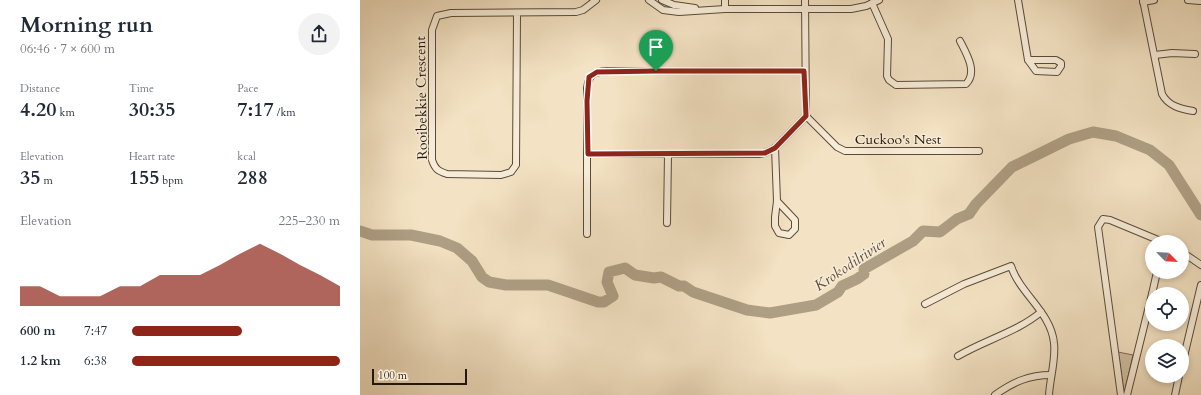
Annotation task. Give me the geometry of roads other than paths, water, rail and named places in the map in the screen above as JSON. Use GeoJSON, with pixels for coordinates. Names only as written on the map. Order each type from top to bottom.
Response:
{"type":"FeatureCollection","features":[{"type":"Feature","properties":{"kind":"street","name":"Rooibekkie Crescent"},"geometry":{"type":"LineString","coordinates":[[517,14],[516,165],[511,172],[501,175],[447,174],[439,172],[432,160],[432,30],[434,20],[437,16],[445,13],[517,14],[576,12],[583,10],[596,0]]}},
{"type":"Feature","properties":{"kind":"street"},"geometry":{"type":"LineString","coordinates":[[649,0],[663,10],[669,12],[725,9],[851,8],[879,0]]}},
{"type":"Feature","properties":{"kind":"street"},"geometry":{"type":"LineString","coordinates":[[662,0],[674,5],[705,10]]}},
{"type":"Feature","properties":{"kind":"street"},"geometry":{"type":"LineString","coordinates":[[725,0],[725,9]]}},
{"type":"Feature","properties":{"kind":"street"},"geometry":{"type":"LineString","coordinates":[[588,154],[758,154],[765,153],[775,148],[806,116],[804,71],[805,0]]}},
{"type":"Feature","properties":{"kind":"street"},"geometry":{"type":"LineString","coordinates":[[1018,0],[1028,60],[1033,70],[1058,72],[1061,66],[1061,63],[1056,60],[1028,60]]}},
{"type":"Feature","properties":{"kind":"street"},"geometry":{"type":"LineString","coordinates":[[1154,0],[1143,1],[1162,94],[1164,98],[1173,105],[1193,111]]}},
{"type":"Feature","properties":{"kind":"street"},"geometry":{"type":"LineString","coordinates":[[1188,0],[1200,1]]}},
{"type":"Feature","properties":{"kind":"street"},"geometry":{"type":"LineString","coordinates":[[872,3],[888,39],[887,76],[889,80],[896,85],[966,84],[969,81],[971,73],[967,56],[960,41]]}},
{"type":"Feature","properties":{"kind":"street"},"geometry":{"type":"LineString","coordinates":[[1155,55],[1172,53],[1196,54]]}},
{"type":"Feature","properties":{"kind":"street"},"geometry":{"type":"LineString","coordinates":[[587,234],[587,88],[589,77],[593,74],[607,72],[804,71]]}},
{"type":"Feature","properties":{"kind":"street","name":"Cuckoo's Nest"},"geometry":{"type":"LineString","coordinates":[[806,116],[837,146],[845,151],[979,151]]}},
{"type":"Feature","properties":{"kind":"street"},"geometry":{"type":"LineString","coordinates":[[775,148],[776,202],[774,217],[776,230],[782,234],[789,235],[795,229],[794,220],[776,202]]}},
{"type":"Feature","properties":{"kind":"street"},"geometry":{"type":"LineString","coordinates":[[667,223],[668,154]]}},
{"type":"Feature","properties":{"kind":"street"},"geometry":{"type":"LineString","coordinates":[[1121,395],[1098,227],[1103,219],[1110,220],[1146,235]]}},
{"type":"Feature","properties":{"kind":"street"},"geometry":{"type":"LineString","coordinates":[[1189,257],[1201,265]]}},
{"type":"Feature","properties":{"kind":"street"},"geometry":{"type":"LineString","coordinates":[[926,304],[964,284],[1011,266],[1015,278],[1041,312],[1050,328],[1055,343],[1049,395]]}},
{"type":"Feature","properties":{"kind":"street"},"geometry":{"type":"LineString","coordinates":[[1188,339],[1201,285]]}},
{"type":"Feature","properties":{"kind":"street"},"geometry":{"type":"LineString","coordinates":[[958,356],[979,344],[1018,328],[1041,312]]}},
{"type":"Feature","properties":{"kind":"street"},"geometry":{"type":"LineString","coordinates":[[1127,395],[1145,322]]}},
{"type":"Feature","properties":{"kind":"street"},"geometry":{"type":"LineString","coordinates":[[995,395],[1008,386],[1022,380],[1037,375],[1051,375]]}},
{"type":"Feature","properties":{"kind":"street"},"geometry":{"type":"LineString","coordinates":[[1175,395],[1178,383]]}},
{"type":"Feature","properties":{"kind":"waterway","name":"Krokodilrivier"},"geometry":{"type":"LineString","coordinates":[[360,231],[372,235],[411,235],[440,241],[457,248],[472,261],[482,277],[489,282],[506,285],[548,285],[598,302],[604,302],[613,296],[607,282],[609,272],[625,268],[635,275],[654,278],[661,277],[679,286],[684,286],[693,292],[747,310],[770,313],[816,305],[838,292],[842,286],[864,274],[864,269],[913,241],[923,231],[940,232],[957,219],[969,214],[976,204],[1012,167],[1069,139],[1093,132],[1116,136],[1150,150],[1169,165],[1201,215]]}}]}
